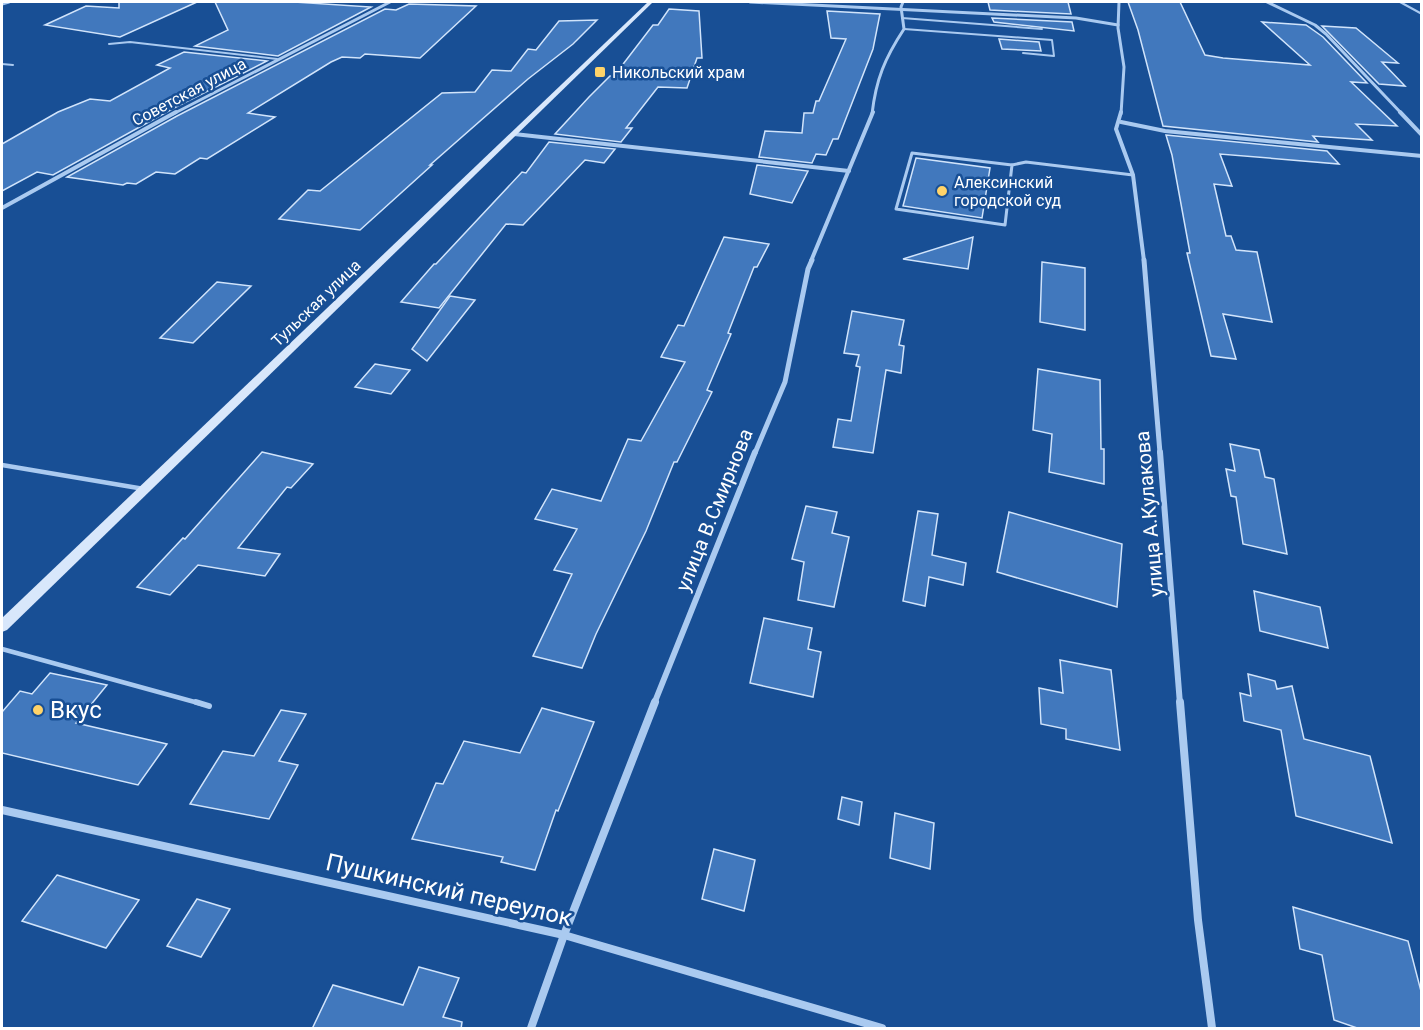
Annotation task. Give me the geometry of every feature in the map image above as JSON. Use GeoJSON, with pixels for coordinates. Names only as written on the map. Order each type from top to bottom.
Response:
{"type":"FeatureCollection","features":[{"type":"Feature","properties":{"kind":"main road","name":"Тульская улица"},"geometry":{"type":"LineString","coordinates":[[2,626],[650,2]]}},
{"type":"Feature","properties":{"kind":"street"},"geometry":{"type":"LineString","coordinates":[[2,4],[9,2]]}},
{"type":"Feature","properties":{"kind":"street","name":"Советская улица"},"geometry":{"type":"LineString","coordinates":[[2,208],[277,59],[390,2]]}},
{"type":"Feature","properties":{"kind":"street"},"geometry":{"type":"LineString","coordinates":[[750,2],[902,4],[1076,18],[1118,25]]}},
{"type":"Feature","properties":{"kind":"street","name":"улица А.Кулакова"},"geometry":{"type":"LineString","coordinates":[[1119,2],[1121,12],[1118,25],[1124,49],[1121,122],[1116,129],[1133,175],[1153,359],[1198,920],[1212,1029]]}},
{"type":"Feature","properties":{"kind":"street"},"geometry":{"type":"LineString","coordinates":[[1267,2],[1326,34],[1422,135]]}},
{"type":"Feature","properties":{"kind":"street"},"geometry":{"type":"LineString","coordinates":[[902,4],[904,28]]}},
{"type":"Feature","properties":{"kind":"street","name":"улица В.Смирнова"},"geometry":{"type":"LineString","coordinates":[[531,1029],[564,935],[722,530],[785,382],[808,269],[872,118],[875,89],[886,57],[904,28]]}},
{"type":"Feature","properties":{"kind":"street"},"geometry":{"type":"LineString","coordinates":[[1121,122],[1165,131],[1422,156]]}},
{"type":"Feature","properties":{"kind":"street"},"geometry":{"type":"LineString","coordinates":[[514,134],[849,171]]}},
{"type":"Feature","properties":{"kind":"street","name":"Пушкинский переулок"},"geometry":{"type":"LineString","coordinates":[[2,810],[564,935],[882,1029]]}},
{"type":"Feature","properties":{"kind":"lane"},"geometry":{"type":"LineString","coordinates":[[1400,2],[1422,14]]}},
{"type":"Feature","properties":{"kind":"lane"},"geometry":{"type":"LineString","coordinates":[[902,18],[1042,29]]}},
{"type":"Feature","properties":{"kind":"lane"},"geometry":{"type":"LineString","coordinates":[[904,28],[1052,40],[1054,56],[1023,53]]}},
{"type":"Feature","properties":{"kind":"lane"},"geometry":{"type":"LineString","coordinates":[[109,44],[130,42],[277,59]]}},
{"type":"Feature","properties":{"kind":"lane"},"geometry":{"type":"LineString","coordinates":[[2,64],[13,65]]}},
{"type":"Feature","properties":{"kind":"lane"},"geometry":{"type":"LineString","coordinates":[[1012,165],[1005,225],[896,209],[912,153],[1012,165],[1026,162],[1133,175]]}},
{"type":"Feature","properties":{"kind":"lane"},"geometry":{"type":"LineString","coordinates":[[2,465],[144,489]]}},
{"type":"Feature","properties":{"kind":"lane"},"geometry":{"type":"LineString","coordinates":[[2,650],[209,706]]}},
{"type":"Feature","properties":{"kind":"building"},"geometry":{"type":"Polygon","coordinates":[[[119,2],[197,2],[120,37],[45,25],[86,6],[119,8],[119,2]]]}},
{"type":"Feature","properties":{"kind":"building"},"geometry":{"type":"Polygon","coordinates":[[[215,2],[294,2],[371,7],[278,56],[195,46],[228,30],[215,2]]]}},
{"type":"Feature","properties":{"kind":"building"},"geometry":{"type":"Polygon","coordinates":[[[988,2],[1068,2],[1071,14],[990,10],[988,2]]]}},
{"type":"Feature","properties":{"kind":"building"},"geometry":{"type":"Polygon","coordinates":[[[1128,2],[1180,2],[1205,55],[1223,58],[1310,65],[1262,22],[1306,25],[1323,37],[1367,83],[1351,82],[1397,126],[1356,124],[1372,140],[1313,136],[1318,142],[1163,126],[1138,30],[1128,2]]]}},
{"type":"Feature","properties":{"kind":"building"},"geometry":{"type":"Polygon","coordinates":[[[409,4],[476,6],[420,58],[365,54],[360,58],[342,57],[331,62],[248,113],[275,117],[207,159],[200,158],[175,174],[156,172],[136,184],[123,185],[67,177],[177,116],[385,9],[396,10],[409,4]]]}},
{"type":"Feature","properties":{"kind":"building"},"geometry":{"type":"Polygon","coordinates":[[[669,9],[699,11],[702,58],[697,58],[687,88],[658,87],[626,128],[632,128],[621,142],[555,134],[610,76],[614,76],[653,25],[658,25],[669,9]]]}},
{"type":"Feature","properties":{"kind":"building"},"geometry":{"type":"Polygon","coordinates":[[[827,11],[880,14],[873,49],[838,139],[833,139],[826,155],[816,154],[812,163],[759,157],[765,131],[802,133],[804,113],[813,113],[816,101],[819,101],[846,39],[831,38],[827,11]]]}},
{"type":"Feature","properties":{"kind":"building"},"geometry":{"type":"Polygon","coordinates":[[[992,18],[1072,22],[1074,31],[994,22],[992,18]]]}},
{"type":"Feature","properties":{"kind":"building"},"geometry":{"type":"Polygon","coordinates":[[[597,20],[573,44],[528,79],[430,165],[432,165],[360,230],[279,219],[308,190],[320,191],[442,93],[475,92],[492,70],[511,71],[528,49],[536,50],[559,21],[597,20]]]}},
{"type":"Feature","properties":{"kind":"building"},"geometry":{"type":"Polygon","coordinates":[[[1322,26],[1356,28],[1398,63],[1382,62],[1405,86],[1379,84],[1322,26]]]}},
{"type":"Feature","properties":{"kind":"building"},"geometry":{"type":"Polygon","coordinates":[[[999,39],[1039,42],[1041,51],[1002,49],[999,39]]]}},
{"type":"Feature","properties":{"kind":"building"},"geometry":{"type":"Polygon","coordinates":[[[184,52],[267,61],[174,108],[53,175],[37,172],[2,191],[2,144],[58,112],[90,99],[110,101],[170,68],[157,65],[184,52]]]}},
{"type":"Feature","properties":{"kind":"building"},"geometry":{"type":"Polygon","coordinates":[[[1166,135],[1327,151],[1339,164],[1220,154],[1232,186],[1214,184],[1226,236],[1231,236],[1236,250],[1257,252],[1272,322],[1223,314],[1236,359],[1211,356],[1187,253],[1190,253],[1172,155],[1166,135]]]}},
{"type":"Feature","properties":{"kind":"building"},"geometry":{"type":"Polygon","coordinates":[[[549,142],[615,149],[604,163],[585,160],[523,225],[506,224],[439,308],[401,302],[522,172],[526,173],[549,142]]]}},
{"type":"Feature","properties":{"kind":"building","name":"Алексинский городской суд"},"geometry":{"type":"Polygon","coordinates":[[[916,158],[990,168],[982,218],[903,206],[916,158]]]}},
{"type":"Feature","properties":{"kind":"building"},"geometry":{"type":"Polygon","coordinates":[[[757,165],[808,171],[792,203],[750,194],[757,165]]]}},
{"type":"Feature","properties":{"kind":"building"},"geometry":{"type":"Polygon","coordinates":[[[724,237],[769,244],[757,267],[754,267],[728,333],[731,334],[707,390],[712,392],[677,462],[674,462],[646,531],[582,668],[533,656],[572,574],[554,570],[577,529],[535,519],[552,489],[601,501],[628,439],[641,441],[685,362],[661,357],[678,325],[684,326],[724,237]]]}},
{"type":"Feature","properties":{"kind":"building"},"geometry":{"type":"Polygon","coordinates":[[[973,237],[968,269],[903,259],[973,237]]]}},
{"type":"Feature","properties":{"kind":"building"},"geometry":{"type":"Polygon","coordinates":[[[1042,262],[1085,268],[1085,330],[1040,322],[1042,262]]]}},
{"type":"Feature","properties":{"kind":"building"},"geometry":{"type":"Polygon","coordinates":[[[217,282],[251,286],[193,343],[160,338],[217,282]]]}},
{"type":"Feature","properties":{"kind":"building"},"geometry":{"type":"Polygon","coordinates":[[[450,296],[475,300],[427,361],[412,349],[450,296]]]}},
{"type":"Feature","properties":{"kind":"building"},"geometry":{"type":"Polygon","coordinates":[[[852,311],[904,320],[899,345],[904,346],[901,373],[886,370],[873,453],[833,447],[838,419],[851,421],[860,367],[856,366],[859,355],[844,353],[852,311]]]}},
{"type":"Feature","properties":{"kind":"building"},"geometry":{"type":"Polygon","coordinates":[[[375,364],[410,370],[391,394],[355,387],[375,364]]]}},
{"type":"Feature","properties":{"kind":"building"},"geometry":{"type":"Polygon","coordinates":[[[1038,369],[1100,380],[1104,484],[1049,472],[1052,434],[1033,430],[1038,369]]]}},
{"type":"Feature","properties":{"kind":"building"},"geometry":{"type":"Polygon","coordinates":[[[1230,444],[1259,450],[1265,477],[1274,479],[1287,554],[1243,544],[1236,497],[1231,496],[1226,469],[1235,471],[1230,444]]]}},
{"type":"Feature","properties":{"kind":"building"},"geometry":{"type":"Polygon","coordinates":[[[262,452],[313,464],[291,488],[287,487],[238,548],[280,554],[265,576],[198,565],[170,595],[137,587],[183,538],[185,539],[262,452]]]}},
{"type":"Feature","properties":{"kind":"building"},"geometry":{"type":"Polygon","coordinates":[[[806,506],[837,512],[832,533],[849,537],[834,607],[798,600],[804,562],[792,559],[806,506]]]}},
{"type":"Feature","properties":{"kind":"building"},"geometry":{"type":"Polygon","coordinates":[[[918,511],[938,514],[932,555],[966,563],[963,585],[929,577],[925,606],[903,601],[918,511]]]}},
{"type":"Feature","properties":{"kind":"building"},"geometry":{"type":"Polygon","coordinates":[[[1009,512],[1122,544],[1117,607],[997,572],[1009,512]]]}},
{"type":"Feature","properties":{"kind":"building"},"geometry":{"type":"Polygon","coordinates":[[[1254,591],[1320,607],[1328,648],[1260,631],[1254,591]]]}},
{"type":"Feature","properties":{"kind":"building"},"geometry":{"type":"Polygon","coordinates":[[[764,618],[812,628],[808,649],[821,652],[813,697],[750,683],[764,618]]]}},
{"type":"Feature","properties":{"kind":"building"},"geometry":{"type":"Polygon","coordinates":[[[1060,660],[1111,670],[1120,750],[1066,739],[1066,729],[1041,724],[1039,688],[1063,693],[1060,660]]]}},
{"type":"Feature","properties":{"kind":"building"},"geometry":{"type":"Polygon","coordinates":[[[50,673],[107,685],[76,723],[167,744],[138,785],[2,753],[2,712],[20,691],[32,694],[50,673]]]}},
{"type":"Feature","properties":{"kind":"building"},"geometry":{"type":"Polygon","coordinates":[[[1248,674],[1275,681],[1277,689],[1292,686],[1304,739],[1370,756],[1392,843],[1296,816],[1281,730],[1244,721],[1240,693],[1251,696],[1248,674]]]}},
{"type":"Feature","properties":{"kind":"building"},"geometry":{"type":"Polygon","coordinates":[[[542,708],[594,722],[558,811],[556,810],[535,870],[501,862],[503,857],[412,839],[436,783],[443,784],[464,741],[520,753],[542,708]]]}},
{"type":"Feature","properties":{"kind":"building"},"geometry":{"type":"Polygon","coordinates":[[[281,710],[306,714],[279,761],[298,765],[269,819],[190,804],[223,751],[254,756],[281,710]]]}},
{"type":"Feature","properties":{"kind":"building"},"geometry":{"type":"Polygon","coordinates":[[[842,797],[862,802],[859,825],[838,819],[842,797]]]}},
{"type":"Feature","properties":{"kind":"building"},"geometry":{"type":"Polygon","coordinates":[[[895,813],[934,823],[930,869],[890,858],[895,813]]]}},
{"type":"Feature","properties":{"kind":"building"},"geometry":{"type":"Polygon","coordinates":[[[714,849],[755,860],[744,911],[702,899],[714,849]]]}},
{"type":"Feature","properties":{"kind":"building"},"geometry":{"type":"Polygon","coordinates":[[[57,875],[139,900],[106,948],[22,921],[57,875]]]}},
{"type":"Feature","properties":{"kind":"building"},"geometry":{"type":"Polygon","coordinates":[[[197,899],[230,909],[201,957],[167,946],[197,899]]]}},
{"type":"Feature","properties":{"kind":"building"},"geometry":{"type":"Polygon","coordinates":[[[1293,907],[1408,941],[1422,995],[1422,1029],[1360,1029],[1334,1020],[1322,955],[1300,949],[1293,907]]]}},
{"type":"Feature","properties":{"kind":"building"},"geometry":{"type":"Polygon","coordinates":[[[419,967],[459,978],[443,1017],[462,1022],[461,1029],[312,1029],[333,985],[403,1005],[419,967]]]}},
{"type":"Feature","properties":{"kind":"place","name":"Никольский храм"},"geometry":{"type":"Point","coordinates":[600,72]}},
{"type":"Feature","properties":{"kind":"place","name":"Алексинский городской суд"},"geometry":{"type":"Point","coordinates":[942,191]}},
{"type":"Feature","properties":{"kind":"place","name":"Вкус"},"geometry":{"type":"Point","coordinates":[38,710]}}]}
